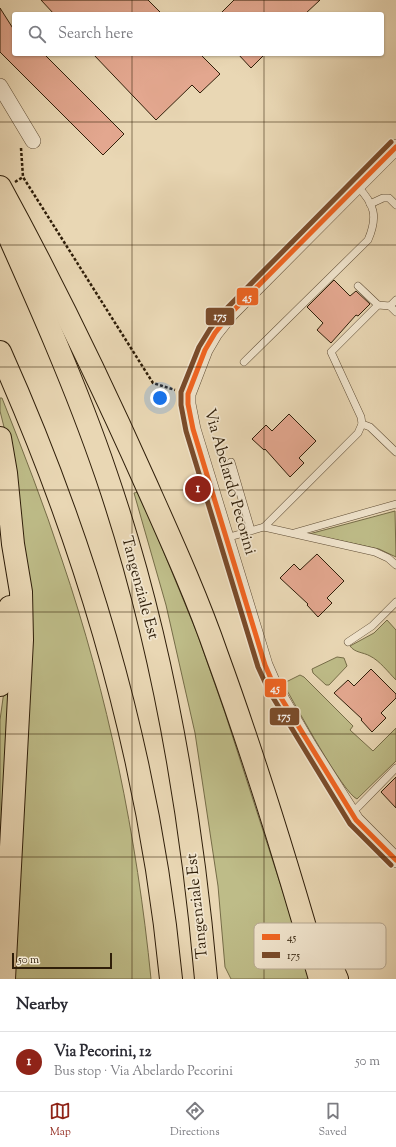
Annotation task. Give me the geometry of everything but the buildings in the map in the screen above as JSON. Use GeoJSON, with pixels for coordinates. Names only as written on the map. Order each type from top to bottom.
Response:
{"type":"FeatureCollection","features":[{"type":"Feature","properties":{"kind":"highway"},"geometry":{"type":"LineString","coordinates":[[0,187],[27,237],[112,408],[169,536],[217,653],[284,856],[304,923]]}},
{"type":"Feature","properties":{"kind":"highway","name":"Tangenziale Est"},"geometry":{"type":"LineString","coordinates":[[0,216],[75,388],[107,475],[131,555],[152,636],[184,798],[194,868],[206,979]]}},
{"type":"Feature","properties":{"kind":"highway"},"geometry":{"type":"LineString","coordinates":[[0,352],[26,410],[60,496],[108,644],[126,714],[143,795],[156,866],[171,979]]}},
{"type":"Feature","properties":{"kind":"highway"},"geometry":{"type":"LineString","coordinates":[[0,438],[6,473],[13,544],[21,592],[22,640],[4,979]]}},
{"type":"Feature","properties":{"kind":"highway"},"geometry":{"type":"LineString","coordinates":[[0,685],[11,597],[13,544]]}},
{"type":"Feature","properties":{"kind":"highway"},"geometry":{"type":"LineString","coordinates":[[284,856],[313,923]]}},
{"type":"Feature","properties":{"kind":"highway"},"geometry":{"type":"LineString","coordinates":[[317,969],[320,979]]}},
{"type":"Feature","properties":{"kind":"highway"},"geometry":{"type":"LineString","coordinates":[[333,969],[337,979]]}},
{"type":"Feature","properties":{"kind":"street"},"geometry":{"type":"LineString","coordinates":[[0,86],[33,141]]}},
{"type":"Feature","properties":{"kind":"street","name":"Via Abelardo Pecorini"},"geometry":{"type":"LineString","coordinates":[[396,147],[227,318],[205,350],[188,394],[188,404],[193,429],[265,665],[276,688],[309,746],[356,820],[396,860]]}},
{"type":"Feature","properties":{"kind":"lane"},"geometry":{"type":"LineString","coordinates":[[244,362],[368,240],[375,219],[367,196],[357,186]]}},
{"type":"Feature","properties":{"kind":"lane"},"geometry":{"type":"LineString","coordinates":[[370,204],[383,198],[389,198],[396,205]]}},
{"type":"Feature","properties":{"kind":"lane"},"geometry":{"type":"LineString","coordinates":[[358,286],[378,305],[390,306],[396,312]]}},
{"type":"Feature","properties":{"kind":"lane"},"geometry":{"type":"LineString","coordinates":[[390,306],[396,300]]}},
{"type":"Feature","properties":{"kind":"lane"},"geometry":{"type":"LineString","coordinates":[[264,527],[358,433],[362,424],[361,418],[331,352],[378,305]]}},
{"type":"Feature","properties":{"kind":"lane"},"geometry":{"type":"LineString","coordinates":[[362,424],[370,427],[396,452]]}},
{"type":"Feature","properties":{"kind":"lane"},"geometry":{"type":"LineString","coordinates":[[231,462],[251,530]]}},
{"type":"Feature","properties":{"kind":"lane"},"geometry":{"type":"LineString","coordinates":[[292,534],[396,504]]}},
{"type":"Feature","properties":{"kind":"lane"},"geometry":{"type":"LineString","coordinates":[[226,538],[264,527],[375,552],[388,558],[396,565]]}},
{"type":"Feature","properties":{"kind":"lane"},"geometry":{"type":"LineString","coordinates":[[348,642],[372,626],[396,602]]}},
{"type":"Feature","properties":{"kind":"lane"},"geometry":{"type":"LineString","coordinates":[[358,807],[396,768]]}},
{"type":"Feature","properties":{"kind":"path"},"geometry":{"type":"LineString","coordinates":[[23,177],[153,383],[175,390]]}},
{"type":"Feature","properties":{"kind":"shaded area"},"geometry":{"type":"Polygon","coordinates":[[[0,398],[2,398],[25,458],[62,560],[107,714],[129,820],[138,873],[151,979],[10,979],[27,630],[9,447],[0,411],[0,398]]]}},
{"type":"Feature","properties":{"kind":"shaded area"},"geometry":{"type":"Polygon","coordinates":[[[139,492],[197,633],[225,713],[293,923],[254,923],[254,969],[308,969],[311,979],[231,979],[225,967],[218,886],[195,733],[166,605],[134,493],[139,492]]]}},
{"type":"Feature","properties":{"kind":"shaded area"},"geometry":{"type":"Polygon","coordinates":[[[395,511],[396,557],[379,549],[309,534],[395,511]]]}},
{"type":"Feature","properties":{"kind":"shaded area"},"geometry":{"type":"Polygon","coordinates":[[[387,620],[396,630],[396,680],[374,658],[354,650],[350,646],[374,633],[387,620]]]}},
{"type":"Feature","properties":{"kind":"shaded area"},"geometry":{"type":"Polygon","coordinates":[[[337,657],[344,658],[347,666],[329,685],[326,685],[313,673],[312,669],[337,657]]]}},
{"type":"Feature","properties":{"kind":"shaded area"},"geometry":{"type":"Polygon","coordinates":[[[300,675],[304,677],[353,726],[350,730],[373,751],[396,728],[396,761],[357,799],[341,782],[285,687],[286,682],[300,675]]]}},
{"type":"Feature","properties":{"kind":"shaded area"},"geometry":{"type":"Polygon","coordinates":[[[9,677],[0,927],[0,720],[4,691],[9,677]]]}},
{"type":"Feature","properties":{"kind":"transit line","name":"175"},"geometry":{"type":"LineString","coordinates":[[391,142],[226,309],[210,329],[199,347],[181,392],[181,405],[186,431],[258,667],[269,691],[350,824],[391,865]]}},
{"type":"Feature","properties":{"kind":"transit line","name":"45"},"geometry":{"type":"LineString","coordinates":[[396,147],[231,313],[215,333],[205,350],[188,394],[188,404],[193,429],[265,665],[275,688],[356,820],[396,860]]}},
{"type":"Feature","properties":{"kind":"place","name":"Via Pecorini, 12"},"geometry":{"type":"Point","coordinates":[198,489]}}]}
